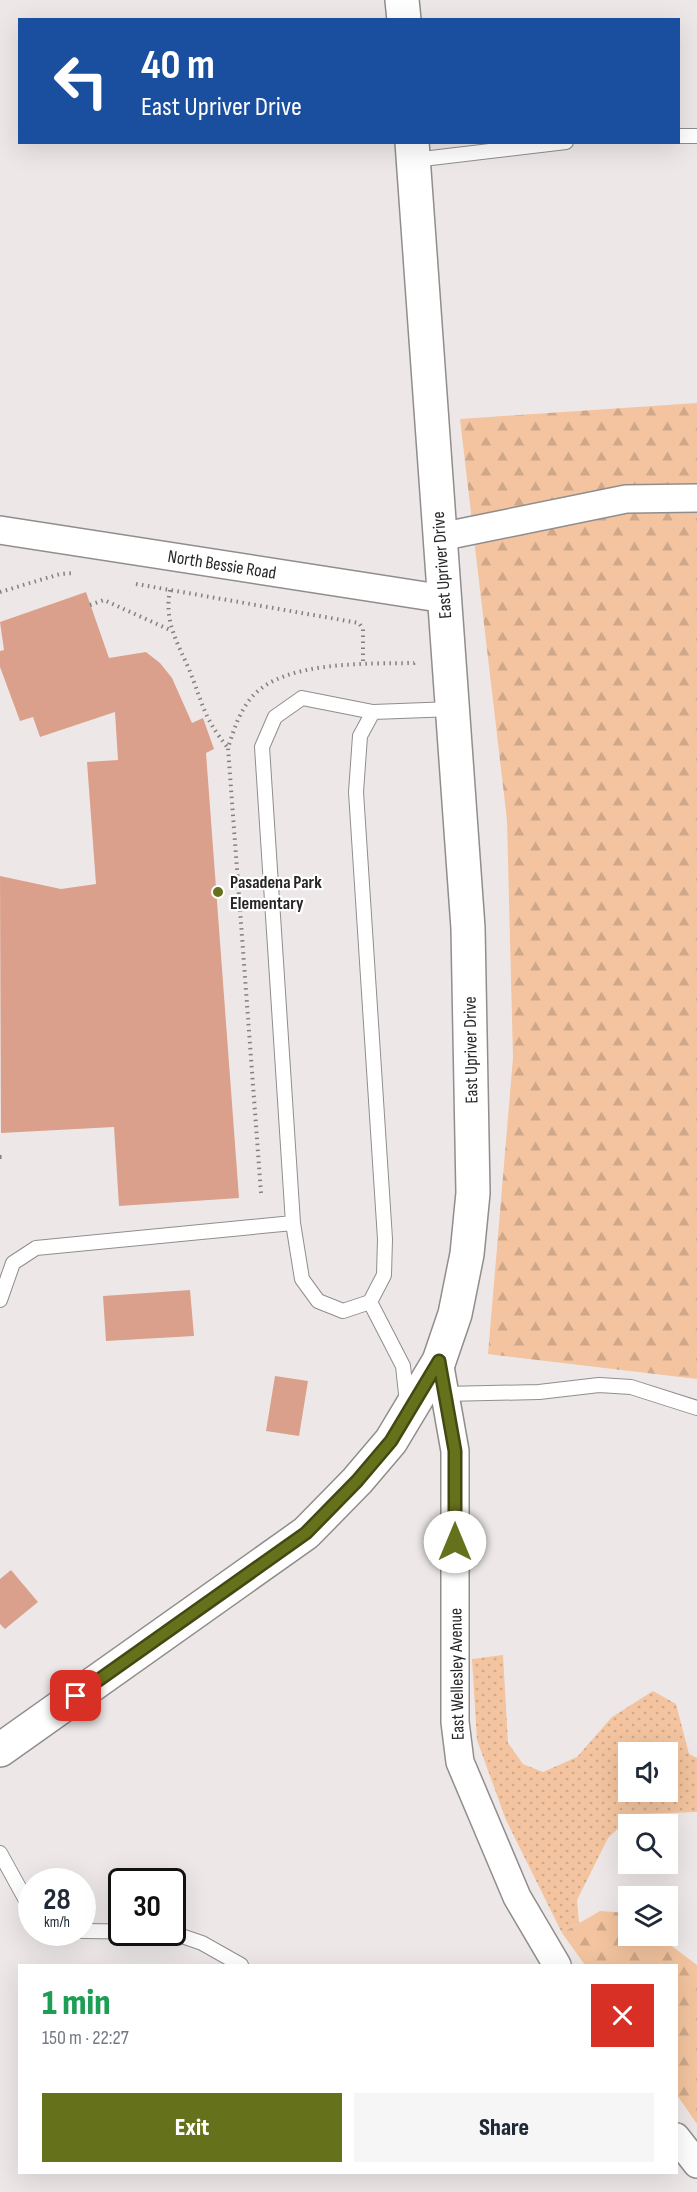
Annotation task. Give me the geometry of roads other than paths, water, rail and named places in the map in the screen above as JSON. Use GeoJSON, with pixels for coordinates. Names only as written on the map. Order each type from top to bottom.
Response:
{"type":"FeatureCollection","features":[{"type":"Feature","properties":{"kind":"main road"},"geometry":{"type":"LineString","coordinates":[[402,0],[404,18]]}},
{"type":"Feature","properties":{"kind":"main road","name":"East Upriver Drive"},"geometry":{"type":"LineString","coordinates":[[0,1750],[306,1533],[357,1481],[391,1441],[439,1361],[455,1314],[466,1254],[473,1193],[468,928],[413,151]]}},
{"type":"Feature","properties":{"kind":"street"},"geometry":{"type":"LineString","coordinates":[[440,537],[626,499],[697,498]]}},
{"type":"Feature","properties":{"kind":"street","name":"North Bessie Road"},"geometry":{"type":"LineString","coordinates":[[0,530],[445,599]]}},
{"type":"Feature","properties":{"kind":"street","name":"East Wellesley Avenue"},"geometry":{"type":"LineString","coordinates":[[439,1361],[455,1451],[455,1722],[460,1762],[517,1897],[556,1964]]}},
{"type":"Feature","properties":{"kind":"street"},"geometry":{"type":"LineString","coordinates":[[678,2140],[697,2164]]}},
{"type":"Feature","properties":{"kind":"lane"},"geometry":{"type":"LineString","coordinates":[[680,136],[697,136]]}},
{"type":"Feature","properties":{"kind":"lane"},"geometry":{"type":"LineString","coordinates":[[413,151],[532,144]]}},
{"type":"Feature","properties":{"kind":"lane"},"geometry":{"type":"LineString","coordinates":[[373,712],[360,736],[356,792],[385,1239],[384,1275],[370,1302],[343,1311],[318,1301],[302,1279],[293,1223],[262,747],[275,717],[302,698],[373,712],[453,709]]}},
{"type":"Feature","properties":{"kind":"lane"},"geometry":{"type":"LineString","coordinates":[[0,1300],[13,1263],[36,1248],[293,1223]]}},
{"type":"Feature","properties":{"kind":"lane"},"geometry":{"type":"LineString","coordinates":[[370,1302],[403,1366],[408,1414]]}},
{"type":"Feature","properties":{"kind":"lane"},"geometry":{"type":"LineString","coordinates":[[444,1394],[539,1392],[599,1385],[631,1387],[697,1408]]}},
{"type":"Feature","properties":{"kind":"lane"},"geometry":{"type":"LineString","coordinates":[[0,1853],[18,1886]]}},
{"type":"Feature","properties":{"kind":"lane"},"geometry":{"type":"LineString","coordinates":[[186,1938],[202,1943],[240,1964]]}},
{"type":"Feature","properties":{"kind":"place","name":"Pasadena Park Elementary"},"geometry":{"type":"Point","coordinates":[218,892]}}]}
